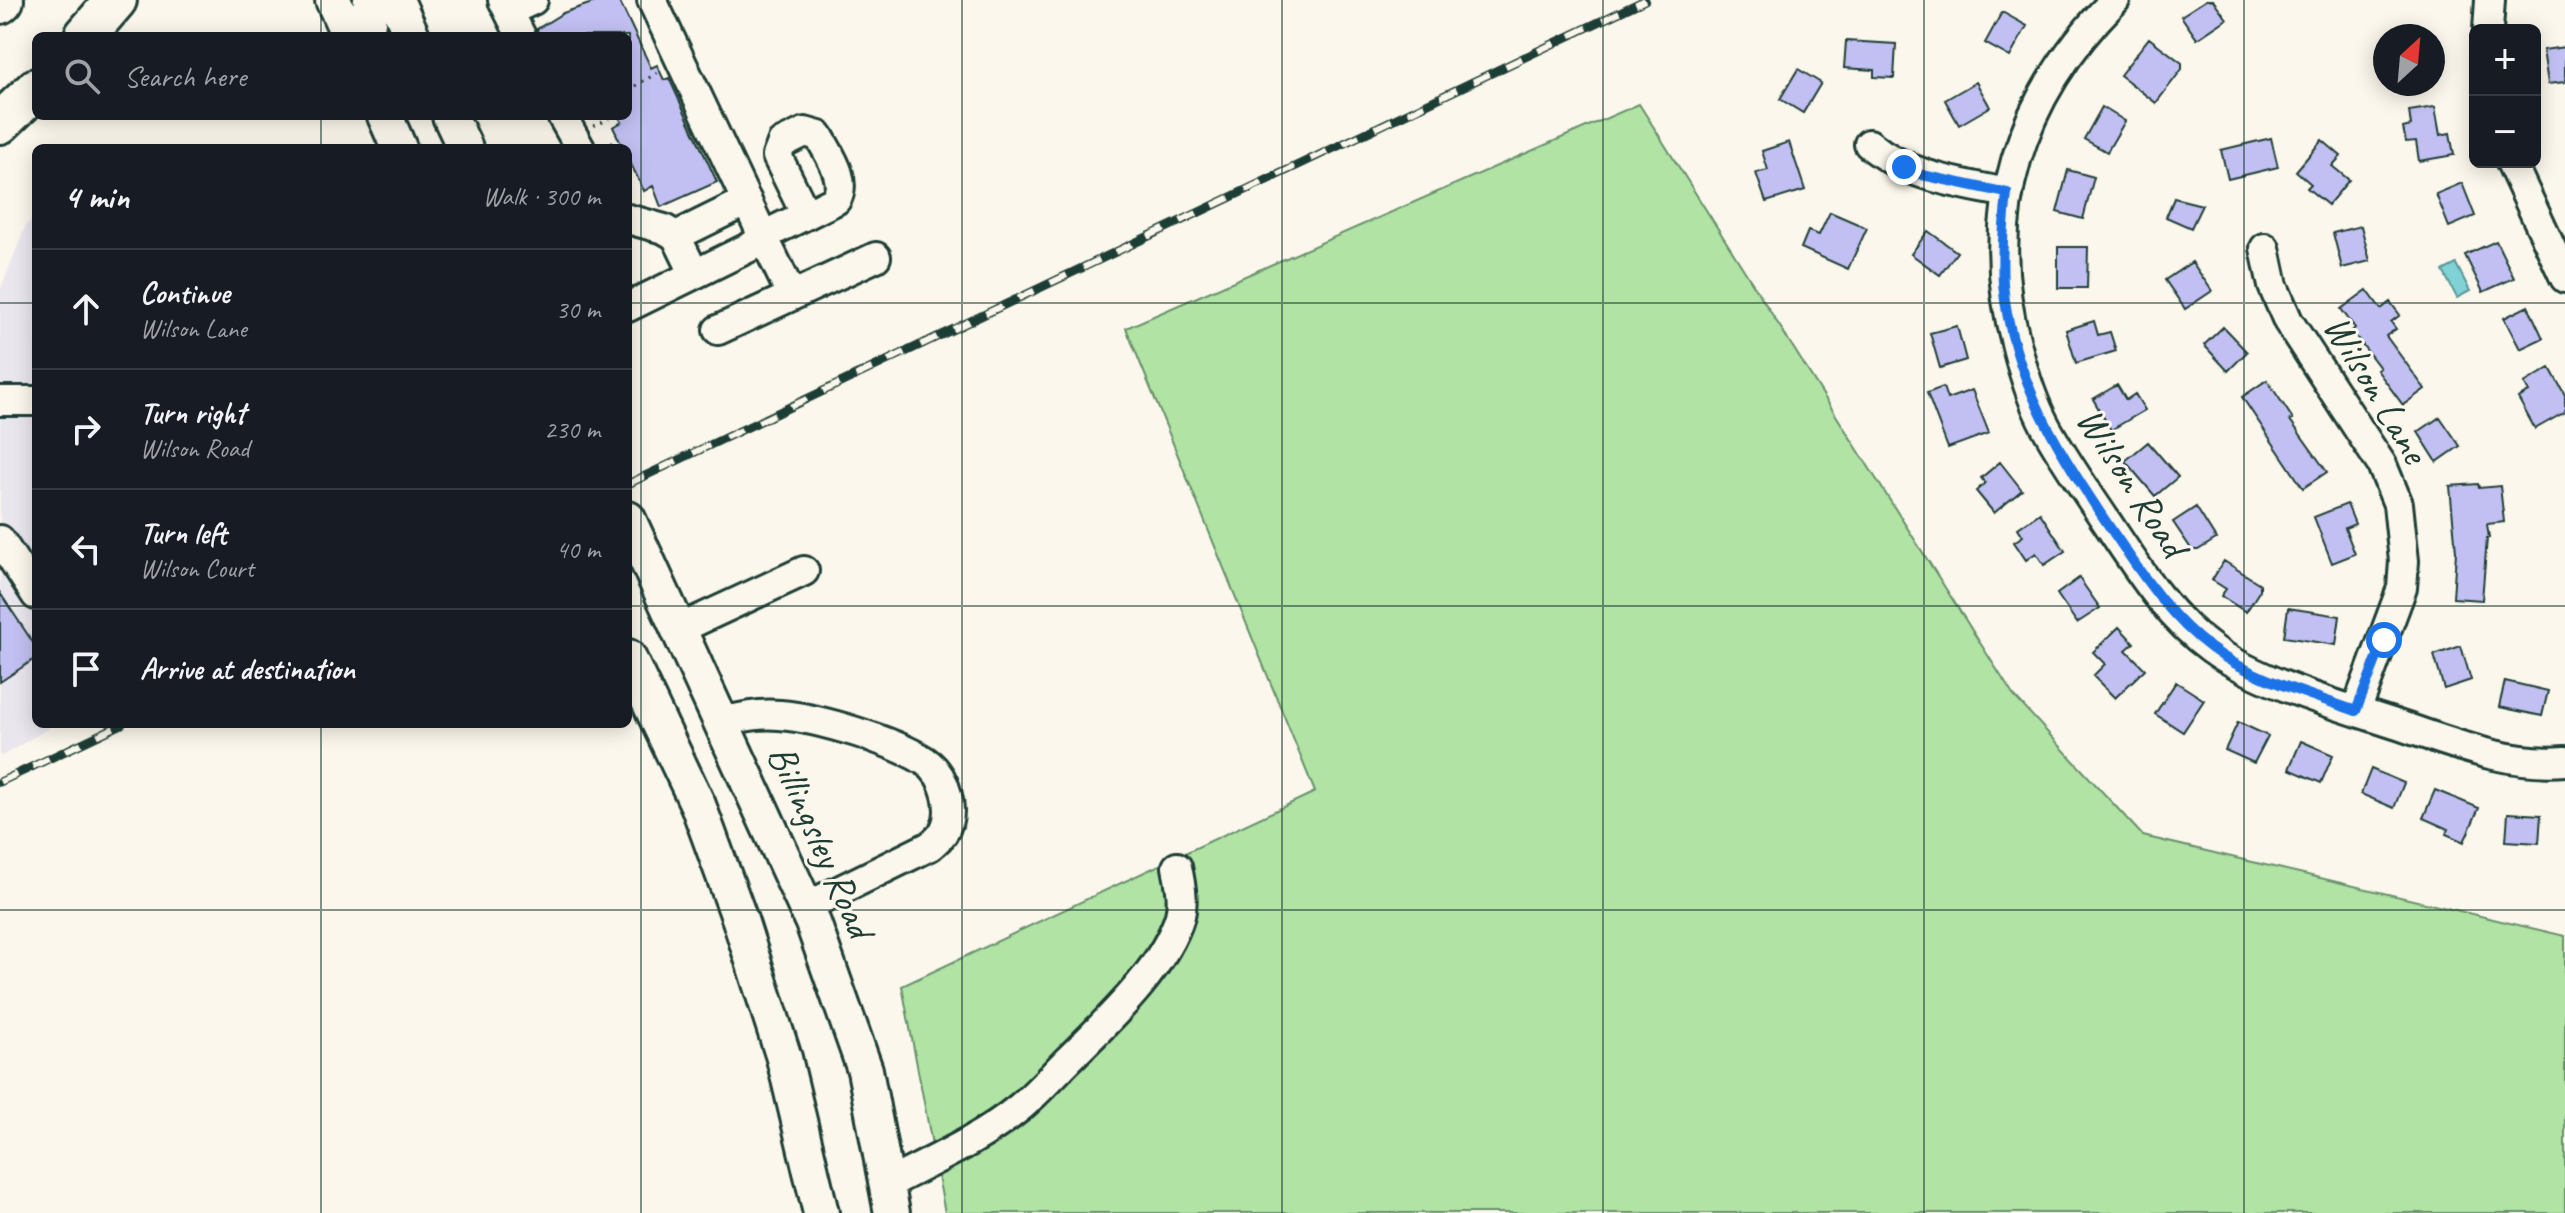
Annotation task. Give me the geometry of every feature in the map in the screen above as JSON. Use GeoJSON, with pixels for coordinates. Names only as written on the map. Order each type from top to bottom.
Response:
{"type":"FeatureCollection","features":[{"type":"Feature","properties":{"kind":"highway"},"geometry":{"type":"LineString","coordinates":[[88,32],[116,0]]}},
{"type":"Feature","properties":{"kind":"highway"},"geometry":{"type":"LineString","coordinates":[[0,123],[32,93]]}},
{"type":"Feature","properties":{"kind":"main road"},"geometry":{"type":"LineString","coordinates":[[333,0],[347,32]]}},
{"type":"Feature","properties":{"kind":"main road"},"geometry":{"type":"LineString","coordinates":[[367,32],[371,0]]}},
{"type":"Feature","properties":{"kind":"main road"},"geometry":{"type":"LineString","coordinates":[[396,0],[410,32]]}},
{"type":"Feature","properties":{"kind":"main road"},"geometry":{"type":"LineString","coordinates":[[387,120],[397,144]]}},
{"type":"Feature","properties":{"kind":"main road"},"geometry":{"type":"LineString","coordinates":[[452,120],[463,144]]}},
{"type":"Feature","properties":{"kind":"main road","name":"Billingsley Road"},"geometry":{"type":"LineString","coordinates":[[632,528],[806,907],[865,1070],[889,1199]]}},
{"type":"Feature","properties":{"kind":"main road"},"geometry":{"type":"LineString","coordinates":[[632,665],[698,805],[740,920],[784,1058],[821,1213]]}},
{"type":"Feature","properties":{"kind":"street"},"geometry":{"type":"LineString","coordinates":[[652,0],[792,296]]}},
{"type":"Feature","properties":{"kind":"street","name":"Wilson Road"},"geometry":{"type":"LineString","coordinates":[[2115,0],[2071,50],[2042,95],[2022,139],[2007,193],[2003,284],[2025,378],[2046,426],[2137,567],[2177,617],[2213,650],[2266,677],[2471,749],[2528,761],[2565,761]]}},
{"type":"Feature","properties":{"kind":"street"},"geometry":{"type":"LineString","coordinates":[[2488,24],[2490,0]]}},
{"type":"Feature","properties":{"kind":"street"},"geometry":{"type":"LineString","coordinates":[[564,120],[578,144]]}},
{"type":"Feature","properties":{"kind":"street"},"geometry":{"type":"LineString","coordinates":[[1869,144],[1895,163],[1922,175],[2007,193]]}},
{"type":"Feature","properties":{"kind":"street"},"geometry":{"type":"LineString","coordinates":[[2514,168],[2565,278]]}},
{"type":"Feature","properties":{"kind":"street"},"geometry":{"type":"LineString","coordinates":[[676,236],[747,201]]}},
{"type":"Feature","properties":{"kind":"street"},"geometry":{"type":"LineString","coordinates":[[632,305],[752,246],[763,236],[806,215]]}},
{"type":"Feature","properties":{"kind":"street"},"geometry":{"type":"LineString","coordinates":[[632,220],[664,229],[676,236],[694,273]]}},
{"type":"Feature","properties":{"kind":"street","name":"Wilson Lane"},"geometry":{"type":"LineString","coordinates":[[2265,248],[2273,286],[2288,321],[2382,465],[2398,504],[2404,561],[2402,588],[2356,711]]}},
{"type":"Feature","properties":{"kind":"street"},"geometry":{"type":"LineString","coordinates":[[718,330],[876,257]]}},
{"type":"Feature","properties":{"kind":"street"},"geometry":{"type":"LineString","coordinates":[[0,401],[32,401]]}},
{"type":"Feature","properties":{"kind":"street"},"geometry":{"type":"LineString","coordinates":[[0,540],[32,589]]}},
{"type":"Feature","properties":{"kind":"street"},"geometry":{"type":"LineString","coordinates":[[677,630],[804,571]]}},
{"type":"Feature","properties":{"kind":"street"},"geometry":{"type":"LineString","coordinates":[[720,723],[752,714],[817,720],[875,739],[924,761],[941,780],[948,799],[949,816],[943,834],[930,846],[806,907]]}},
{"type":"Feature","properties":{"kind":"street"},"geometry":{"type":"LineString","coordinates":[[889,1199],[1019,1108],[1102,1026],[1152,968],[1169,941],[1180,915],[1182,893],[1177,867]]}},
{"type":"Feature","properties":{"kind":"path"},"geometry":{"type":"LineString","coordinates":[[632,88],[657,73]]}},
{"type":"Feature","properties":{"kind":"path"},"geometry":{"type":"LineString","coordinates":[[608,144],[618,139]]}},
{"type":"Feature","properties":{"kind":"shaded area"},"geometry":{"type":"Polygon","coordinates":[[[32,221],[32,728],[49,728],[0,757],[0,291],[26,225],[32,221]]]}},
{"type":"Feature","properties":{"kind":"green space"},"geometry":{"type":"Polygon","coordinates":[[[1639,104],[2013,695],[2143,836],[2565,936],[2565,1213],[945,1213],[902,986],[1315,792],[1126,328],[1639,104]]]}},
{"type":"Feature","properties":{"kind":"water"},"geometry":{"type":"Polygon","coordinates":[[[2456,264],[2470,291],[2457,298],[2443,271],[2456,264]]]}},
{"type":"Feature","properties":{"kind":"building"},"geometry":{"type":"Polygon","coordinates":[[[601,0],[619,0],[651,68],[657,65],[664,80],[669,78],[717,182],[661,207],[653,186],[644,191],[632,166],[632,144],[621,144],[613,127],[621,120],[632,120],[632,32],[537,32],[537,29],[563,13],[601,0]]]}},
{"type":"Feature","properties":{"kind":"building"},"geometry":{"type":"Polygon","coordinates":[[[2206,0],[2213,0],[2227,19],[2197,39],[2181,16],[2206,0]]]}},
{"type":"Feature","properties":{"kind":"building"},"geometry":{"type":"Polygon","coordinates":[[[2002,12],[2027,26],[2010,57],[1985,43],[2002,12]]]}},
{"type":"Feature","properties":{"kind":"building"},"geometry":{"type":"Polygon","coordinates":[[[2149,38],[2182,63],[2182,69],[2156,103],[2120,75],[2149,38]]]}},
{"type":"Feature","properties":{"kind":"building"},"geometry":{"type":"Polygon","coordinates":[[[1846,41],[1896,44],[1894,78],[1874,77],[1874,70],[1844,68],[1846,41]]]}},
{"type":"Feature","properties":{"kind":"building"},"geometry":{"type":"Polygon","coordinates":[[[2565,47],[2565,82],[2548,84],[2543,50],[2565,47]]]}},
{"type":"Feature","properties":{"kind":"building"},"geometry":{"type":"Polygon","coordinates":[[[1798,69],[1821,83],[1803,113],[1780,99],[1798,69]]]}},
{"type":"Feature","properties":{"kind":"building"},"geometry":{"type":"Polygon","coordinates":[[[1976,82],[1990,107],[1959,125],[1945,100],[1976,82]]]}},
{"type":"Feature","properties":{"kind":"building"},"geometry":{"type":"Polygon","coordinates":[[[2102,107],[2125,121],[2107,152],[2084,139],[2102,107]]]}},
{"type":"Feature","properties":{"kind":"building"},"geometry":{"type":"Polygon","coordinates":[[[2435,107],[2440,135],[2450,133],[2454,155],[2419,161],[2416,141],[2406,142],[2403,128],[2411,126],[2409,111],[2435,107]]]}},
{"type":"Feature","properties":{"kind":"building"},"geometry":{"type":"Polygon","coordinates":[[[2271,138],[2278,167],[2228,179],[2221,150],[2271,138]]]}},
{"type":"Feature","properties":{"kind":"building"},"geometry":{"type":"Polygon","coordinates":[[[2322,140],[2341,156],[2332,166],[2349,180],[2328,205],[2307,188],[2311,184],[2296,171],[2322,140]]]}},
{"type":"Feature","properties":{"kind":"building"},"geometry":{"type":"Polygon","coordinates":[[[1789,142],[1805,190],[1766,202],[1756,173],[1768,170],[1762,151],[1789,142]]]}},
{"type":"Feature","properties":{"kind":"building"},"geometry":{"type":"Polygon","coordinates":[[[2068,170],[2094,177],[2083,219],[2057,212],[2068,170]]]}},
{"type":"Feature","properties":{"kind":"building"},"geometry":{"type":"Polygon","coordinates":[[[2462,183],[2475,216],[2449,227],[2436,194],[2462,183]]]}},
{"type":"Feature","properties":{"kind":"building"},"geometry":{"type":"Polygon","coordinates":[[[2174,198],[2202,205],[2191,228],[2166,217],[2174,198]]]}},
{"type":"Feature","properties":{"kind":"building"},"geometry":{"type":"Polygon","coordinates":[[[1830,212],[1867,228],[1848,269],[1801,248],[1808,231],[1819,235],[1830,212]]]}},
{"type":"Feature","properties":{"kind":"building"},"geometry":{"type":"Polygon","coordinates":[[[2361,226],[2370,261],[2342,268],[2333,233],[2361,226]]]}},
{"type":"Feature","properties":{"kind":"building"},"geometry":{"type":"Polygon","coordinates":[[[1928,231],[1957,252],[1940,275],[1911,254],[1928,231]]]}},
{"type":"Feature","properties":{"kind":"building"},"geometry":{"type":"Polygon","coordinates":[[[2496,241],[2514,278],[2483,292],[2465,255],[2496,241]]]}},
{"type":"Feature","properties":{"kind":"building"},"geometry":{"type":"Polygon","coordinates":[[[2058,247],[2088,247],[2087,288],[2058,288],[2058,247]]]}},
{"type":"Feature","properties":{"kind":"building"},"geometry":{"type":"Polygon","coordinates":[[[2192,262],[2212,291],[2185,309],[2165,280],[2192,262]]]}},
{"type":"Feature","properties":{"kind":"building"},"geometry":{"type":"Polygon","coordinates":[[[2367,290],[2381,309],[2390,302],[2400,315],[2391,322],[2396,329],[2386,336],[2425,389],[2403,405],[2377,370],[2380,368],[2352,331],[2355,328],[2341,309],[2367,290]]]}},
{"type":"Feature","properties":{"kind":"building"},"geometry":{"type":"Polygon","coordinates":[[[2528,306],[2543,338],[2520,349],[2504,318],[2528,306]]]}},
{"type":"Feature","properties":{"kind":"building"},"geometry":{"type":"Polygon","coordinates":[[[2094,321],[2098,335],[2110,332],[2116,351],[2076,363],[2066,330],[2094,321]]]}},
{"type":"Feature","properties":{"kind":"building"},"geometry":{"type":"Polygon","coordinates":[[[1957,326],[1966,360],[1940,368],[1930,333],[1957,326]]]}},
{"type":"Feature","properties":{"kind":"building"},"geometry":{"type":"Polygon","coordinates":[[[2223,327],[2247,352],[2228,371],[2204,345],[2223,327]]]}},
{"type":"Feature","properties":{"kind":"building"},"geometry":{"type":"Polygon","coordinates":[[[2550,368],[2565,395],[2565,412],[2535,429],[2518,398],[2529,392],[2524,383],[2550,368]]]}},
{"type":"Feature","properties":{"kind":"building"},"geometry":{"type":"Polygon","coordinates":[[[2267,380],[2293,419],[2290,420],[2327,472],[2303,488],[2242,397],[2267,380]]]}},
{"type":"Feature","properties":{"kind":"building"},"geometry":{"type":"Polygon","coordinates":[[[2117,385],[2126,400],[2135,394],[2145,410],[2111,430],[2093,399],[2117,385]]]}},
{"type":"Feature","properties":{"kind":"building"},"geometry":{"type":"Polygon","coordinates":[[[1943,387],[1947,399],[1972,390],[1989,433],[1948,448],[1927,393],[1943,387]]]}},
{"type":"Feature","properties":{"kind":"building"},"geometry":{"type":"Polygon","coordinates":[[[2440,417],[2460,446],[2437,462],[2418,432],[2440,417]]]}},
{"type":"Feature","properties":{"kind":"building"},"geometry":{"type":"Polygon","coordinates":[[[2148,442],[2178,477],[2155,496],[2125,461],[2148,442]]]}},
{"type":"Feature","properties":{"kind":"building"},"geometry":{"type":"Polygon","coordinates":[[[2000,462],[2022,490],[1994,513],[1976,491],[1985,483],[1981,478],[2000,462]]]}},
{"type":"Feature","properties":{"kind":"building"},"geometry":{"type":"Polygon","coordinates":[[[2478,484],[2479,488],[2500,486],[2504,522],[2487,524],[2489,538],[2482,600],[2453,598],[2456,552],[2450,486],[2478,484]]]}},
{"type":"Feature","properties":{"kind":"building"},"geometry":{"type":"Polygon","coordinates":[[[2347,504],[2355,524],[2345,528],[2355,554],[2332,563],[2314,517],[2347,504]]]}},
{"type":"Feature","properties":{"kind":"building"},"geometry":{"type":"Polygon","coordinates":[[[2196,507],[2216,539],[2198,550],[2192,550],[2173,522],[2196,507]]]}},
{"type":"Feature","properties":{"kind":"building"},"geometry":{"type":"Polygon","coordinates":[[[2040,513],[2065,551],[2044,565],[2036,553],[2026,560],[2014,542],[2023,536],[2018,528],[2040,513]]]}},
{"type":"Feature","properties":{"kind":"building"},"geometry":{"type":"Polygon","coordinates":[[[2224,561],[2260,584],[2260,590],[2246,612],[2221,596],[2226,589],[2212,580],[2224,561]]]}},
{"type":"Feature","properties":{"kind":"building"},"geometry":{"type":"Polygon","coordinates":[[[2079,578],[2100,608],[2077,623],[2057,594],[2079,578]]]}},
{"type":"Feature","properties":{"kind":"building"},"geometry":{"type":"Polygon","coordinates":[[[0,593],[32,641],[32,661],[0,682],[0,593]]]}},
{"type":"Feature","properties":{"kind":"building"},"geometry":{"type":"Polygon","coordinates":[[[2288,608],[2340,616],[2336,645],[2284,637],[2288,608]]]}},
{"type":"Feature","properties":{"kind":"building"},"geometry":{"type":"Polygon","coordinates":[[[2119,627],[2134,643],[2126,650],[2145,669],[2115,698],[2093,676],[2105,664],[2093,652],[2119,627]]]}},
{"type":"Feature","properties":{"kind":"building"},"geometry":{"type":"Polygon","coordinates":[[[2461,646],[2471,680],[2444,689],[2434,655],[2461,646]]]}},
{"type":"Feature","properties":{"kind":"building"},"geometry":{"type":"Polygon","coordinates":[[[2505,681],[2548,691],[2542,716],[2499,707],[2505,681]]]}},
{"type":"Feature","properties":{"kind":"building"},"geometry":{"type":"Polygon","coordinates":[[[2176,682],[2204,700],[2183,732],[2155,714],[2176,682]]]}},
{"type":"Feature","properties":{"kind":"building"},"geometry":{"type":"Polygon","coordinates":[[[2238,722],[2268,736],[2254,763],[2225,750],[2238,722]]]}},
{"type":"Feature","properties":{"kind":"building"},"geometry":{"type":"Polygon","coordinates":[[[2301,741],[2333,755],[2321,783],[2289,769],[2301,741]]]}},
{"type":"Feature","properties":{"kind":"building"},"geometry":{"type":"Polygon","coordinates":[[[2371,769],[2404,783],[2394,808],[2361,794],[2371,769]]]}},
{"type":"Feature","properties":{"kind":"building"},"geometry":{"type":"Polygon","coordinates":[[[2435,790],[2479,808],[2464,842],[2446,834],[2448,829],[2423,818],[2435,790]]]}},
{"type":"Feature","properties":{"kind":"building"},"geometry":{"type":"Polygon","coordinates":[[[2508,813],[2541,815],[2539,843],[2506,841],[2508,813]]]}},
{"type":"Feature","properties":{"kind":"railway"},"geometry":{"type":"LineString","coordinates":[[632,482],[1645,0]]}},
{"type":"Feature","properties":{"kind":"railway"},"geometry":{"type":"LineString","coordinates":[[0,782],[114,728]]}},
{"type":"Feature","properties":{"kind":"route"},"geometry":{"type":"LineString","coordinates":[[1904,167],[1922,175],[2007,193],[2003,284],[2029,389],[2046,426],[2079,481],[2137,567],[2195,636],[2213,650],[2266,677],[2356,711],[2384,640]]}}]}
